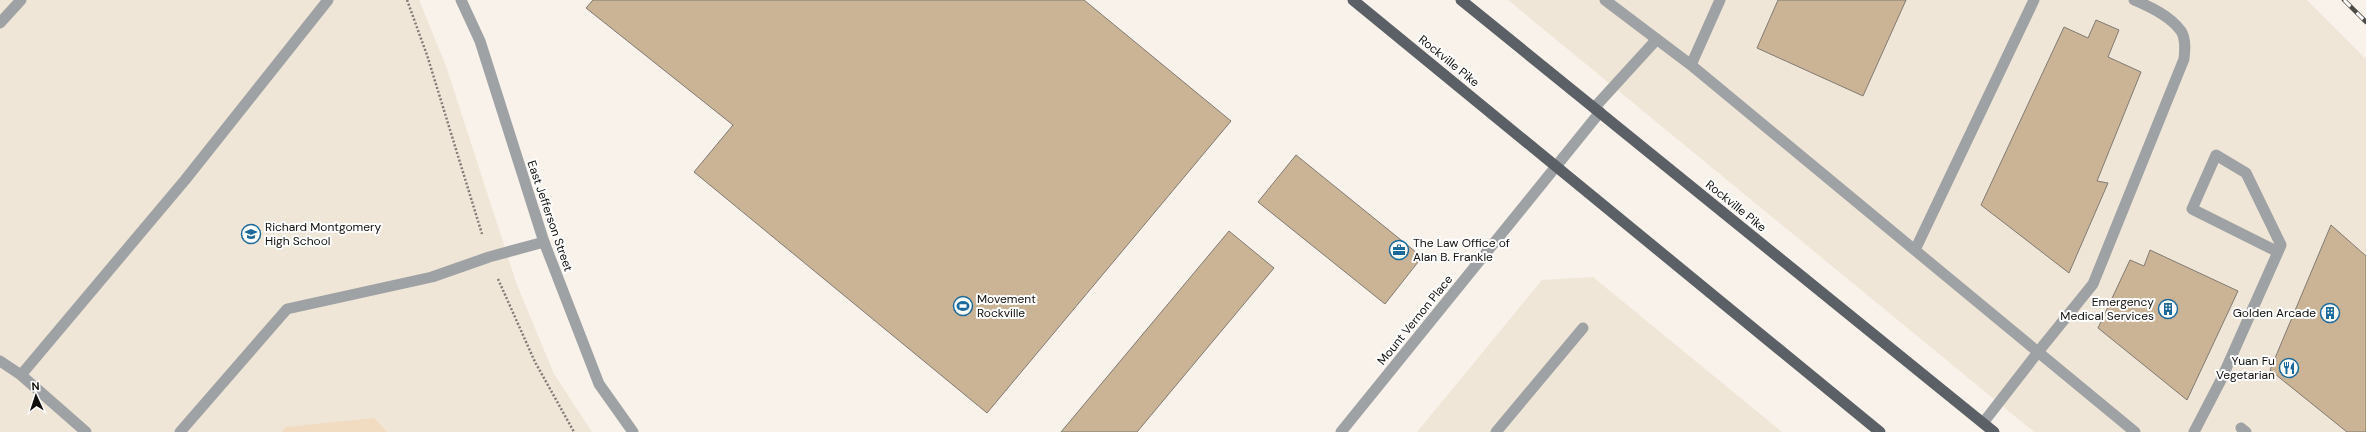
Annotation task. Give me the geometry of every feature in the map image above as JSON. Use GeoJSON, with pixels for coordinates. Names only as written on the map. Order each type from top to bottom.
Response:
{"type":"FeatureCollection","features":[{"type":"Feature","properties":{"kind":"main road","name":"Rockville Pike"},"geometry":{"type":"LineString","coordinates":[[1353,0],[1880,432]]}},
{"type":"Feature","properties":{"kind":"main road","name":"Rockville Pike"},"geometry":{"type":"LineString","coordinates":[[1461,0],[1994,432]]}},
{"type":"Feature","properties":{"kind":"street"},"geometry":{"type":"LineString","coordinates":[[0,23],[21,0]]}},
{"type":"Feature","properties":{"kind":"street"},"geometry":{"type":"LineString","coordinates":[[21,375],[185,180],[328,0]]}},
{"type":"Feature","properties":{"kind":"street","name":"East Jefferson Street"},"geometry":{"type":"LineString","coordinates":[[461,0],[480,41],[544,242],[599,384],[633,432]]}},
{"type":"Feature","properties":{"kind":"street"},"geometry":{"type":"LineString","coordinates":[[1691,65],[1720,0]]}},
{"type":"Feature","properties":{"kind":"street"},"geometry":{"type":"LineString","coordinates":[[1915,250],[2034,0]]}},
{"type":"Feature","properties":{"kind":"street"},"geometry":{"type":"LineString","coordinates":[[1983,423],[2093,284],[2184,59],[2185,44],[2181,32],[2154,8],[2134,0]]}},
{"type":"Feature","properties":{"kind":"street"},"geometry":{"type":"LineString","coordinates":[[1611,2],[1691,65],[2135,432]]}},
{"type":"Feature","properties":{"kind":"street","name":"Mount Vernon Place"},"geometry":{"type":"LineString","coordinates":[[1341,432],[1557,166],[1597,110],[1657,39]]}},
{"type":"Feature","properties":{"kind":"street"},"geometry":{"type":"LineString","coordinates":[[2194,432],[2221,380],[2278,252],[2281,245],[2246,173],[2216,155],[2192,209],[2278,252]]}},
{"type":"Feature","properties":{"kind":"street"},"geometry":{"type":"LineString","coordinates":[[180,432],[287,309],[432,277],[489,257],[544,242]]}},
{"type":"Feature","properties":{"kind":"street"},"geometry":{"type":"LineString","coordinates":[[1496,432],[1583,328]]}},
{"type":"Feature","properties":{"kind":"street"},"geometry":{"type":"LineString","coordinates":[[0,361],[21,375],[86,432]]}},
{"type":"Feature","properties":{"kind":"path"},"geometry":{"type":"LineString","coordinates":[[407,0],[427,55],[483,238]]}},
{"type":"Feature","properties":{"kind":"path"},"geometry":{"type":"LineString","coordinates":[[496,276],[534,362],[574,432]]}},
{"type":"Feature","properties":{"kind":"shaded area","name":"Richard Montgomery High School"},"geometry":{"type":"Polygon","coordinates":[[[0,0],[419,0],[446,66],[517,285],[554,374],[592,432],[0,432],[0,0]]]}},
{"type":"Feature","properties":{"kind":"shaded area"},"geometry":{"type":"Polygon","coordinates":[[[1508,0],[2307,0],[2366,59],[2366,432],[2034,432],[1508,0]]]}},
{"type":"Feature","properties":{"kind":"shaded area"},"geometry":{"type":"Polygon","coordinates":[[[1593,277],[1782,432],[1417,432],[1542,280],[1593,277]]]}},
{"type":"Feature","properties":{"kind":"shaded area"},"geometry":{"type":"Polygon","coordinates":[[[374,418],[387,432],[281,432],[286,427],[374,418]]]}},
{"type":"Feature","properties":{"kind":"building"},"geometry":{"type":"Polygon","coordinates":[[[593,0],[1084,0],[1231,121],[987,413],[694,172],[733,125],[586,8],[593,0]]]}},
{"type":"Feature","properties":{"kind":"building"},"geometry":{"type":"Polygon","coordinates":[[[1778,0],[1906,0],[1863,96],[1757,48],[1778,0]]]}},
{"type":"Feature","properties":{"kind":"building"},"geometry":{"type":"Polygon","coordinates":[[[2096,20],[2119,30],[2108,57],[2141,72],[2097,181],[2108,183],[2069,273],[1981,205],[2064,27],[2088,38],[2096,20]]]}},
{"type":"Feature","properties":{"kind":"building"},"geometry":{"type":"Polygon","coordinates":[[[1296,155],[1422,257],[1385,304],[1258,202],[1296,155]]]}},
{"type":"Feature","properties":{"kind":"building","name":"Golden Arcade"},"geometry":{"type":"Polygon","coordinates":[[[2331,225],[2366,256],[2366,432],[2347,432],[2270,370],[2331,225]]]}},
{"type":"Feature","properties":{"kind":"building"},"geometry":{"type":"Polygon","coordinates":[[[1229,231],[1274,268],[1137,432],[1061,432],[1229,231]]]}},
{"type":"Feature","properties":{"kind":"building","name":"Emergency Medical Services"},"geometry":{"type":"Polygon","coordinates":[[[2150,250],[2238,291],[2187,400],[2098,328],[2130,260],[2144,266],[2150,250]]]}},
{"type":"Feature","properties":{"kind":"railway"},"geometry":{"type":"LineString","coordinates":[[2344,0],[2366,22]]}},
{"type":"Feature","properties":{"kind":"place","name":"Richard Montgomery High School"},"geometry":{"type":"Point","coordinates":[251,234]}},
{"type":"Feature","properties":{"kind":"place","name":"The Law Office of Alan B. Frankle"},"geometry":{"type":"Point","coordinates":[1399,250]}},
{"type":"Feature","properties":{"kind":"place","name":"Movement Rockville"},"geometry":{"type":"Point","coordinates":[963,306]}},
{"type":"Feature","properties":{"kind":"place","name":"Emergency Medical Services"},"geometry":{"type":"Point","coordinates":[2168,309]}},
{"type":"Feature","properties":{"kind":"place","name":"Golden Arcade"},"geometry":{"type":"Point","coordinates":[2330,313]}},
{"type":"Feature","properties":{"kind":"place","name":"Yuan Fu Vegetarian"},"geometry":{"type":"Point","coordinates":[2289,368]}}]}
